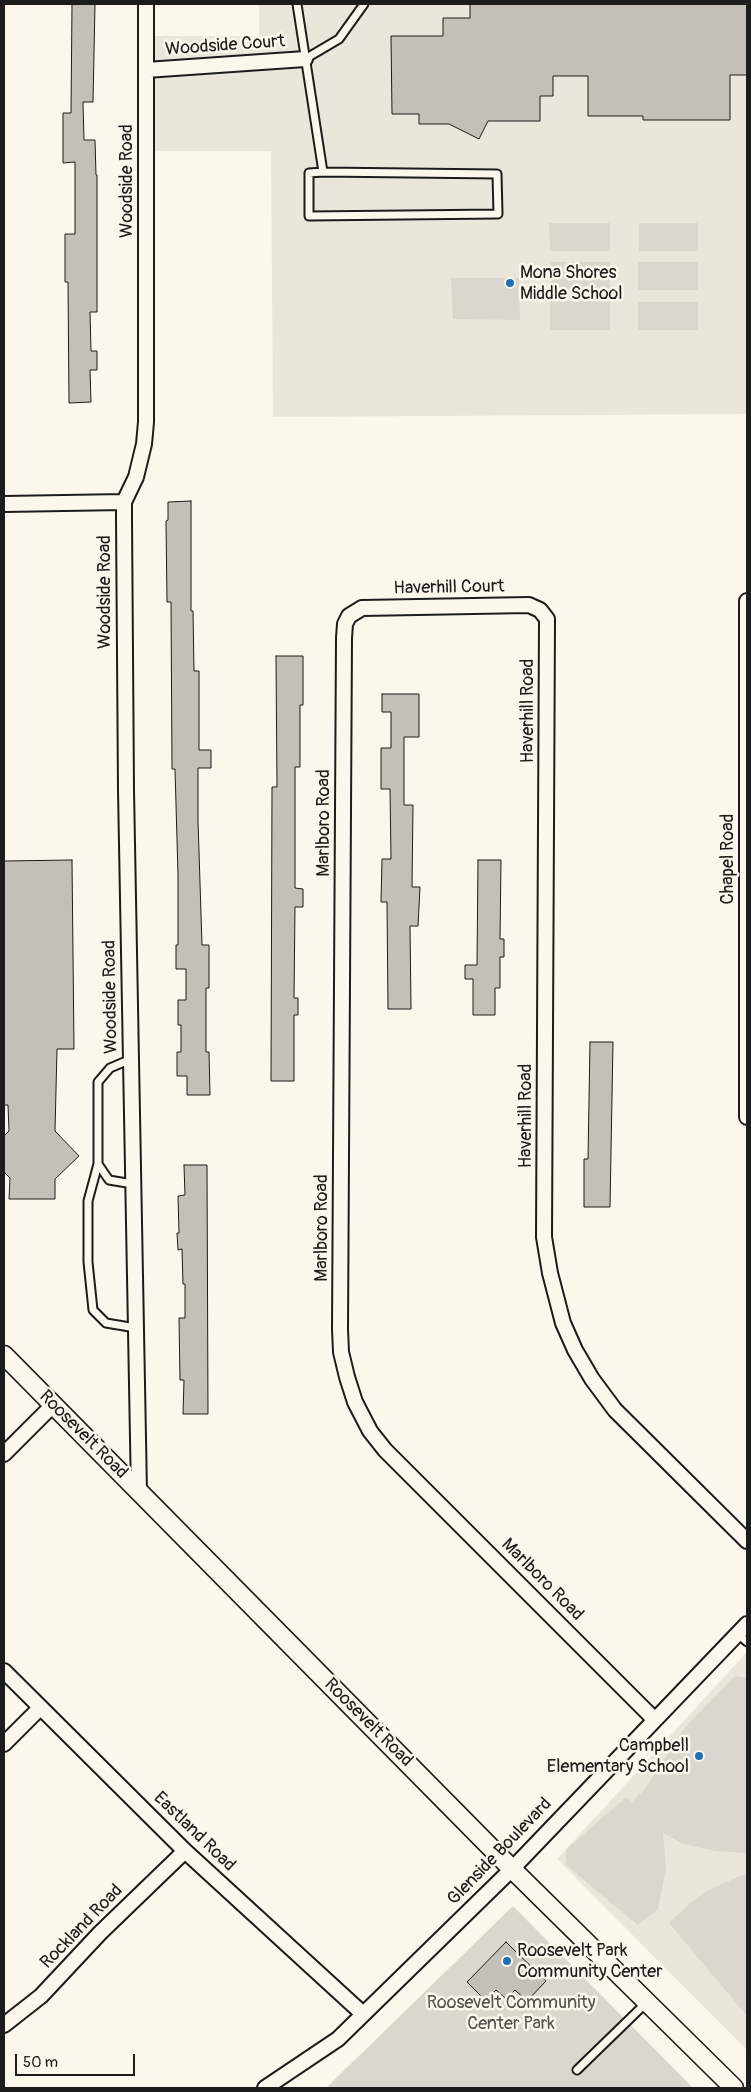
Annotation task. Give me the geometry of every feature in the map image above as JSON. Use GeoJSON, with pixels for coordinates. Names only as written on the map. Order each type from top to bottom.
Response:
{"type":"FeatureCollection","features":[{"type":"Feature","properties":{"kind":"street","name":"Woodside Road"},"geometry":{"type":"LineString","coordinates":[[139,1492],[126,790],[124,502],[136,477],[144,444],[146,422],[146,4]]}},
{"type":"Feature","properties":{"kind":"street","name":"Woodside Court"},"geometry":{"type":"LineString","coordinates":[[146,70],[306,59]]}},
{"type":"Feature","properties":{"kind":"street"},"geometry":{"type":"LineString","coordinates":[[4,504],[124,502]]}},
{"type":"Feature","properties":{"kind":"street","name":"Chapel Road"},"geometry":{"type":"LineString","coordinates":[[747,601],[747,1117]]}},
{"type":"Feature","properties":{"kind":"street","name":"Haverhill Court"},"geometry":{"type":"LineString","coordinates":[[349,616],[362,608],[529,605],[540,610],[547,619]]}},
{"type":"Feature","properties":{"kind":"street","name":"Marlboro Road"},"geometry":{"type":"LineString","coordinates":[[349,616],[345,624],[344,638],[340,1329],[341,1352],[347,1377],[355,1402],[366,1424],[385,1450],[654,1719]]}},
{"type":"Feature","properties":{"kind":"street","name":"Haverhill Road"},"geometry":{"type":"LineString","coordinates":[[547,619],[544,1237],[550,1273],[563,1323],[592,1379],[615,1410],[747,1541]]}},
{"type":"Feature","properties":{"kind":"street","name":"Roosevelt Road"},"geometry":{"type":"LineString","coordinates":[[4,1355],[512,1869],[734,2088]]}},
{"type":"Feature","properties":{"kind":"street"},"geometry":{"type":"LineString","coordinates":[[4,1454],[54,1404]]}},
{"type":"Feature","properties":{"kind":"street","name":"Glenside Boulevard"},"geometry":{"type":"LineString","coordinates":[[265,2088],[338,2039],[512,1869],[654,1719],[744,1633]]}},
{"type":"Feature","properties":{"kind":"street","name":"Eastland Road"},"geometry":{"type":"LineString","coordinates":[[4,1671],[40,1709],[185,1851],[363,2014]]}},
{"type":"Feature","properties":{"kind":"street"},"geometry":{"type":"LineString","coordinates":[[4,1744],[40,1709]]}},
{"type":"Feature","properties":{"kind":"street","name":"Rockland Road"},"geometry":{"type":"LineString","coordinates":[[4,2025],[41,1996],[100,1933],[185,1851]]}},
{"type":"Feature","properties":{"kind":"lane"},"geometry":{"type":"LineString","coordinates":[[297,4],[323,172]]}},
{"type":"Feature","properties":{"kind":"lane"},"geometry":{"type":"LineString","coordinates":[[306,59],[338,39],[364,4]]}},
{"type":"Feature","properties":{"kind":"lane"},"geometry":{"type":"LineString","coordinates":[[309,172],[323,172],[497,174],[498,214],[309,216],[309,172]]}},
{"type":"Feature","properties":{"kind":"lane"},"geometry":{"type":"LineString","coordinates":[[131,1059],[110,1068],[98,1082],[98,1164],[88,1202],[88,1262],[93,1310],[106,1323],[136,1328]]}},
{"type":"Feature","properties":{"kind":"lane"},"geometry":{"type":"LineString","coordinates":[[98,1164],[108,1180],[133,1184]]}},
{"type":"Feature","properties":{"kind":"lane"},"geometry":{"type":"LineString","coordinates":[[577,2070],[648,2002]]}},
{"type":"Feature","properties":{"kind":"shaded area","name":"Mona Shores Middle School"},"geometry":{"type":"Polygon","coordinates":[[[259,4],[747,4],[747,414],[273,417],[271,151],[155,151],[154,36],[259,36],[259,4]]]}},
{"type":"Feature","properties":{"kind":"shaded area","name":"Campbell Elementary School"},"geometry":{"type":"Polygon","coordinates":[[[747,1652],[747,2050],[557,1859],[747,1652]]]}},
{"type":"Feature","properties":{"kind":"green space"},"geometry":{"type":"Polygon","coordinates":[[[549,223],[610,223],[610,251],[550,251],[549,223]]]}},
{"type":"Feature","properties":{"kind":"green space"},"geometry":{"type":"Polygon","coordinates":[[[639,223],[698,223],[698,251],[639,251],[639,223]]]}},
{"type":"Feature","properties":{"kind":"green space"},"geometry":{"type":"Polygon","coordinates":[[[551,262],[610,262],[610,290],[551,290],[551,262]]]}},
{"type":"Feature","properties":{"kind":"green space"},"geometry":{"type":"Polygon","coordinates":[[[638,262],[698,262],[698,290],[638,290],[638,262]]]}},
{"type":"Feature","properties":{"kind":"green space"},"geometry":{"type":"Polygon","coordinates":[[[451,278],[519,278],[520,320],[453,319],[451,278]]]}},
{"type":"Feature","properties":{"kind":"green space"},"geometry":{"type":"Polygon","coordinates":[[[550,301],[610,301],[610,330],[550,330],[550,301]]]}},
{"type":"Feature","properties":{"kind":"green space"},"geometry":{"type":"Polygon","coordinates":[[[638,302],[698,302],[698,330],[638,330],[638,302]]]}},
{"type":"Feature","properties":{"kind":"green space"},"geometry":{"type":"Polygon","coordinates":[[[735,1676],[747,1678],[747,1853],[715,1851],[684,1844],[663,1833],[666,1868],[658,1909],[638,1925],[566,1865],[566,1850],[626,1797],[632,1802],[645,1789],[683,1730],[735,1676]]]}},
{"type":"Feature","properties":{"kind":"green space"},"geometry":{"type":"Polygon","coordinates":[[[747,1875],[747,2016],[669,1923],[708,1890],[747,1875]]]}},
{"type":"Feature","properties":{"kind":"green space","name":"Roosevelt Community Center Park"},"geometry":{"type":"Polygon","coordinates":[[[513,1906],[693,2088],[326,2088],[513,1906]]]}},
{"type":"Feature","properties":{"kind":"building"},"geometry":{"type":"Polygon","coordinates":[[[72,4],[95,4],[93,102],[83,102],[84,140],[95,140],[97,175],[97,312],[90,312],[91,351],[97,351],[97,370],[90,370],[91,402],[69,403],[68,282],[65,282],[65,234],[75,234],[75,162],[63,163],[63,113],[71,113],[72,4]]]}},
{"type":"Feature","properties":{"kind":"building"},"geometry":{"type":"Polygon","coordinates":[[[470,4],[747,4],[747,75],[730,75],[730,120],[643,120],[643,116],[588,116],[588,76],[553,76],[553,96],[540,96],[540,121],[488,121],[479,139],[449,124],[419,124],[419,114],[392,114],[391,36],[443,36],[443,18],[470,18],[470,4]]]}},
{"type":"Feature","properties":{"kind":"building"},"geometry":{"type":"Polygon","coordinates":[[[191,501],[191,611],[193,611],[194,671],[199,671],[199,750],[211,750],[211,768],[198,768],[202,945],[209,945],[209,988],[206,988],[206,1052],[209,1052],[210,1095],[187,1095],[187,1076],[177,1076],[177,1052],[181,1052],[181,1025],[178,1025],[178,1000],[186,1000],[186,969],[176,969],[178,875],[175,769],[172,769],[171,602],[167,602],[166,521],[168,520],[168,502],[191,501]]]}},
{"type":"Feature","properties":{"kind":"building"},"geometry":{"type":"Polygon","coordinates":[[[276,656],[303,656],[303,705],[300,705],[300,767],[295,767],[295,888],[303,889],[303,907],[295,907],[294,998],[298,998],[298,1015],[294,1015],[294,1081],[271,1081],[272,787],[277,787],[276,656]]]}},
{"type":"Feature","properties":{"kind":"building"},"geometry":{"type":"Polygon","coordinates":[[[382,694],[419,694],[419,737],[404,737],[404,805],[413,805],[412,887],[420,887],[418,926],[410,926],[411,1009],[388,1009],[387,902],[381,902],[382,859],[391,859],[390,789],[381,789],[381,748],[391,748],[391,712],[382,712],[382,694]]]}},
{"type":"Feature","properties":{"kind":"building"},"geometry":{"type":"Polygon","coordinates":[[[72,860],[74,1049],[57,1049],[55,1131],[79,1156],[55,1179],[55,1199],[9,1199],[10,1178],[4,1172],[4,1136],[9,1131],[8,1105],[4,1105],[4,861],[72,860]]]}},
{"type":"Feature","properties":{"kind":"building"},"geometry":{"type":"Polygon","coordinates":[[[478,860],[501,860],[500,939],[504,939],[504,957],[500,957],[500,988],[495,988],[495,1015],[473,1015],[473,979],[465,979],[465,965],[477,965],[478,860]]]}},
{"type":"Feature","properties":{"kind":"building"},"geometry":{"type":"Polygon","coordinates":[[[590,1042],[613,1042],[610,1207],[584,1207],[584,1159],[588,1159],[590,1042]]]}},
{"type":"Feature","properties":{"kind":"building"},"geometry":{"type":"Polygon","coordinates":[[[184,1165],[207,1165],[208,1414],[183,1414],[184,1380],[180,1380],[179,1318],[185,1318],[185,1284],[183,1284],[182,1249],[178,1250],[177,1233],[179,1233],[178,1196],[185,1195],[184,1165]]]}},
{"type":"Feature","properties":{"kind":"building","name":"Roosevelt Park Community Center"},"geometry":{"type":"Polygon","coordinates":[[[506,1942],[546,1981],[527,2001],[515,1990],[506,1999],[496,1990],[486,2001],[467,1982],[506,1942]]]}},
{"type":"Feature","properties":{"kind":"place","name":"Mona Shores Middle School"},"geometry":{"type":"Point","coordinates":[510,283]}},
{"type":"Feature","properties":{"kind":"place","name":"Campbell Elementary School"},"geometry":{"type":"Point","coordinates":[699,1756]}},
{"type":"Feature","properties":{"kind":"place","name":"Roosevelt Park Community Center"},"geometry":{"type":"Point","coordinates":[507,1961]}}]}
